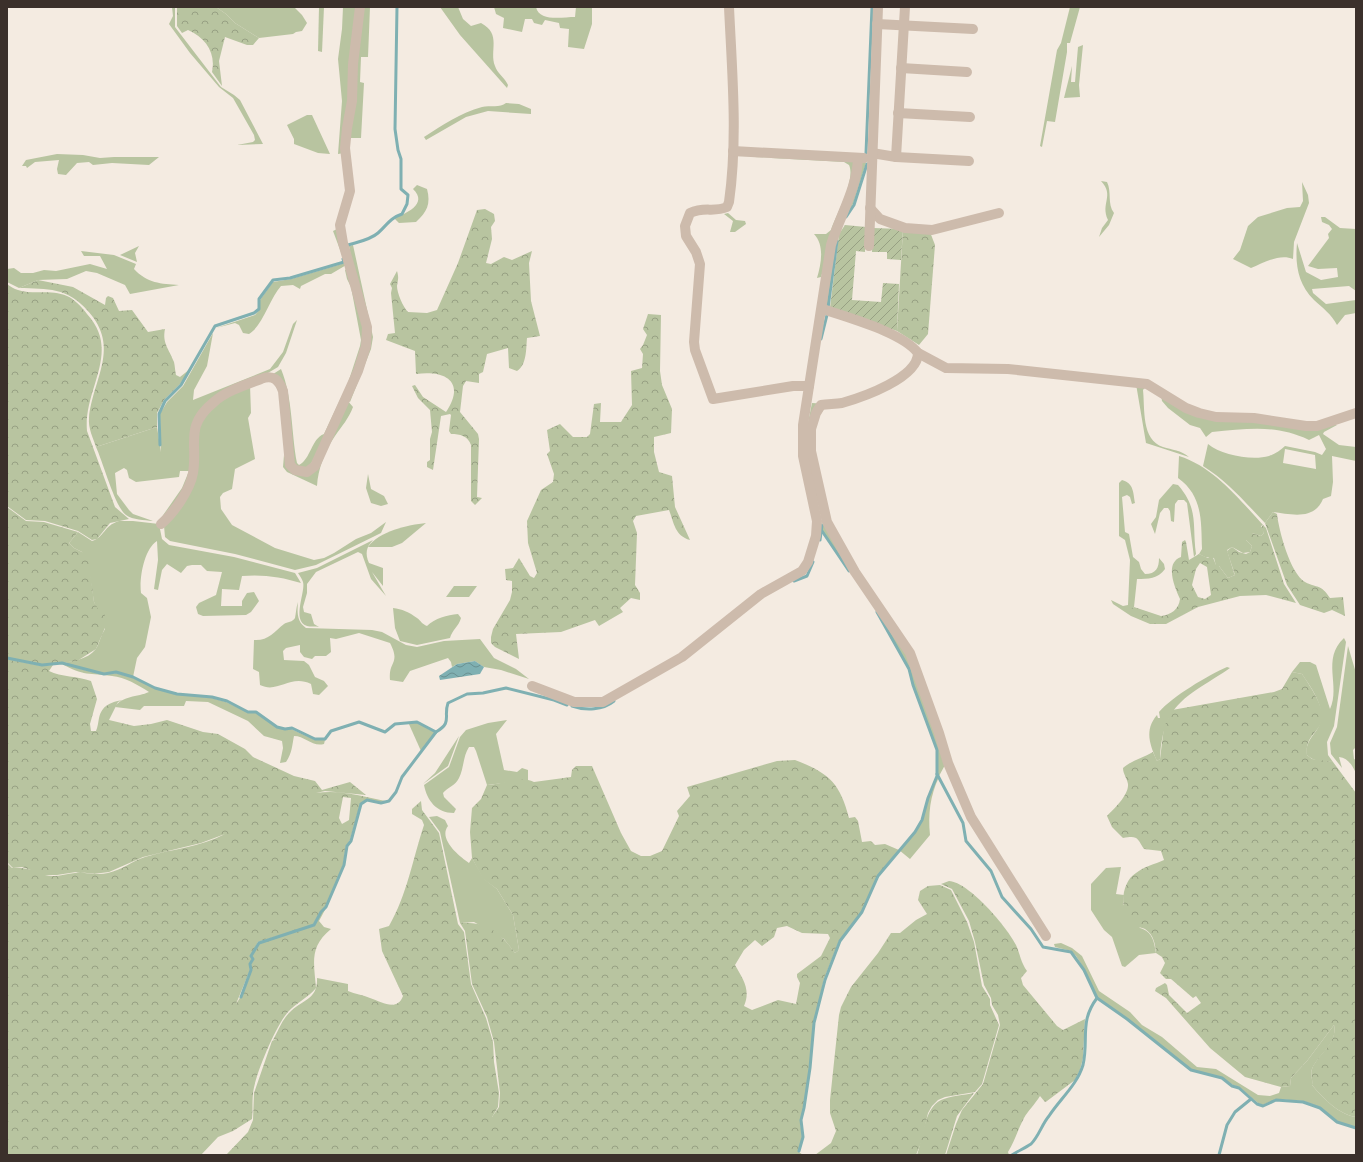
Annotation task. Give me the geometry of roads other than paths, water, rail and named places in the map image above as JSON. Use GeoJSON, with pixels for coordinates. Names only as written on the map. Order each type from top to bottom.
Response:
{"type":"FeatureCollection","features":[{"type":"Feature","properties":{"kind":"street"},"geometry":{"type":"LineString","coordinates":[[161,524],[168,518],[191,481],[194,472],[193,438],[196,425],[214,402],[243,386],[266,377],[275,378],[280,383],[283,391],[290,465],[295,470],[307,472],[315,466],[358,371],[366,346],[367,327],[343,243],[340,226],[350,191],[345,148],[346,128],[352,102],[353,64],[360,7]]}},
{"type":"Feature","properties":{"kind":"street"},"geometry":{"type":"LineString","coordinates":[[729,7],[733,92],[733,151],[727,207],[712,210],[700,208],[690,213],[685,226],[686,236],[696,252],[700,264],[694,336],[695,350],[713,399],[793,386],[809,386]]}},
{"type":"Feature","properties":{"kind":"street"},"geometry":{"type":"LineString","coordinates":[[869,246],[878,7]]}},
{"type":"Feature","properties":{"kind":"street"},"geometry":{"type":"LineString","coordinates":[[896,156],[905,7]]}},
{"type":"Feature","properties":{"kind":"street"},"geometry":{"type":"LineString","coordinates":[[877,24],[972,29]]}},
{"type":"Feature","properties":{"kind":"street"},"geometry":{"type":"LineString","coordinates":[[901,68],[967,72]]}},
{"type":"Feature","properties":{"kind":"street"},"geometry":{"type":"LineString","coordinates":[[898,113],[970,117]]}},
{"type":"Feature","properties":{"kind":"street"},"geometry":{"type":"LineString","coordinates":[[733,151],[858,158],[872,155],[896,156],[969,161]]}},
{"type":"Feature","properties":{"kind":"street"},"geometry":{"type":"LineString","coordinates":[[532,686],[574,702],[603,702],[682,657],[761,594],[802,571],[808,562],[814,542],[817,520],[806,477],[802,440],[831,244],[838,223],[853,190],[858,172],[858,158]]}},
{"type":"Feature","properties":{"kind":"street"},"geometry":{"type":"LineString","coordinates":[[870,208],[880,219],[905,228],[932,230],[999,213]]}},
{"type":"Feature","properties":{"kind":"street"},"geometry":{"type":"LineString","coordinates":[[822,309],[908,342],[918,353],[946,368],[1008,369],[1147,384],[1186,408],[1216,417],[1254,418],[1306,426],[1318,426],[1356,413]]}},
{"type":"Feature","properties":{"kind":"street"},"geometry":{"type":"LineString","coordinates":[[918,353],[918,360],[906,375],[871,392],[841,403],[821,405],[816,413],[811,429],[811,451],[817,481],[827,522],[856,572],[910,653],[939,733],[948,764],[971,817],[1046,936]]}},
{"type":"Feature","properties":{"kind":"water"},"geometry":{"type":"Polygon","coordinates":[[[475,661],[484,667],[480,674],[440,680],[439,676],[457,664],[475,661]]]}},
{"type":"Feature","properties":{"kind":"waterway"},"geometry":{"type":"LineString","coordinates":[[348,245],[364,240],[378,233],[392,220],[402,214],[407,204],[408,195],[401,189],[401,159],[395,129],[397,7]]}},
{"type":"Feature","properties":{"kind":"waterway"},"geometry":{"type":"LineString","coordinates":[[866,153],[872,7]]}},
{"type":"Feature","properties":{"kind":"waterway"},"geometry":{"type":"LineString","coordinates":[[846,217],[854,205],[867,164]]}},
{"type":"Feature","properties":{"kind":"waterway"},"geometry":{"type":"LineString","coordinates":[[828,308],[837,241]]}},
{"type":"Feature","properties":{"kind":"waterway"},"geometry":{"type":"LineString","coordinates":[[160,445],[159,414],[165,401],[181,385],[215,326],[254,313],[259,309],[259,299],[273,280],[290,278],[344,262],[343,259]]}},
{"type":"Feature","properties":{"kind":"waterway"},"geometry":{"type":"LineString","coordinates":[[821,339],[827,315]]}},
{"type":"Feature","properties":{"kind":"waterway"},"geometry":{"type":"LineString","coordinates":[[820,540],[822,525]]}},
{"type":"Feature","properties":{"kind":"waterway"},"geometry":{"type":"LineString","coordinates":[[822,531],[849,571]]}},
{"type":"Feature","properties":{"kind":"waterway"},"geometry":{"type":"LineString","coordinates":[[794,581],[807,576],[813,562]]}},
{"type":"Feature","properties":{"kind":"waterway"},"geometry":{"type":"LineString","coordinates":[[799,1151],[803,1137],[801,1120],[810,1068],[814,1023],[825,980],[840,941],[862,912],[878,876],[915,832],[922,820],[928,798],[937,776],[937,750],[913,685],[909,669],[877,612]]}},
{"type":"Feature","properties":{"kind":"waterway"},"geometry":{"type":"LineString","coordinates":[[7,658],[42,665],[62,663],[104,674],[116,672],[133,677],[155,688],[177,694],[212,697],[227,701],[248,712],[256,712],[277,727],[285,729],[292,728],[315,739],[325,739],[331,731],[359,722],[385,732],[395,724],[417,722],[436,732]]}},
{"type":"Feature","properties":{"kind":"waterway"},"geometry":{"type":"LineString","coordinates":[[241,997],[251,970],[250,964],[253,959],[251,956],[259,943],[314,925],[321,912],[326,907],[344,865],[347,846],[351,841],[361,804],[367,800],[381,803],[389,801],[396,792],[402,777],[436,732],[446,722],[448,703],[467,694],[483,693],[506,688],[554,700],[567,705]]}},
{"type":"Feature","properties":{"kind":"waterway"},"geometry":{"type":"LineString","coordinates":[[572,706],[583,709],[594,709],[600,708],[614,701]]}},
{"type":"Feature","properties":{"kind":"waterway"},"geometry":{"type":"LineString","coordinates":[[937,774],[963,823],[966,841],[991,871],[1002,897],[1031,929],[1043,947],[1071,952],[1084,970],[1097,998],[1127,1019],[1191,1070],[1222,1078],[1232,1086],[1239,1088],[1257,1104],[1263,1106],[1276,1100],[1303,1102],[1320,1108],[1337,1122],[1356,1128]]}},
{"type":"Feature","properties":{"kind":"waterway"},"geometry":{"type":"LineString","coordinates":[[1012,1155],[1034,1141],[1053,1110],[1077,1079],[1085,1056],[1086,1023],[1091,1007],[1097,998]]}},
{"type":"Feature","properties":{"kind":"waterway"},"geometry":{"type":"LineString","coordinates":[[1219,1155],[1227,1125],[1235,1112],[1251,1099]]}}]}
